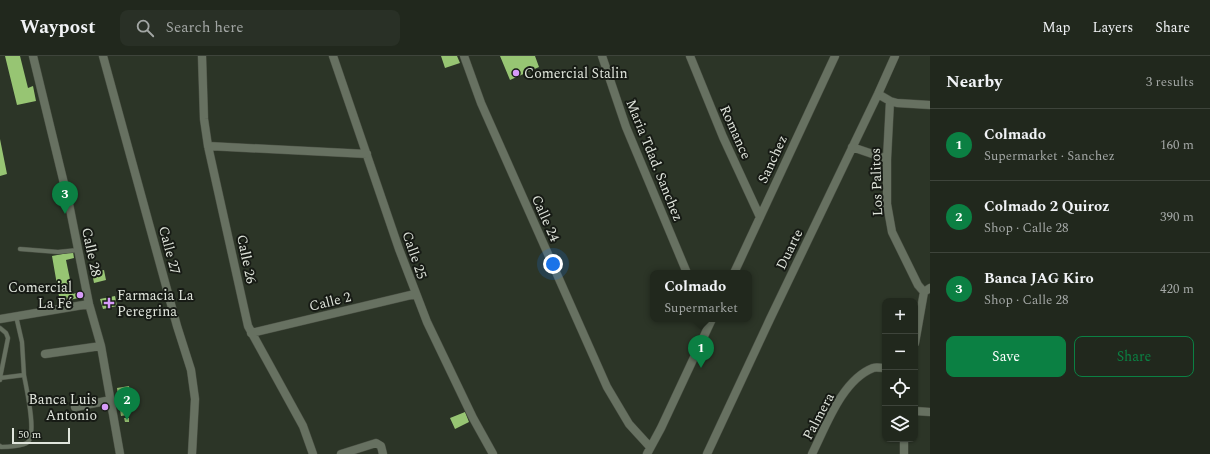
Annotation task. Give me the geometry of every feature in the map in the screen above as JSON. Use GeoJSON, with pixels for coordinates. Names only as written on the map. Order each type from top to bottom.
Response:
{"type":"FeatureCollection","features":[{"type":"Feature","properties":{"kind":"street","name":"Calle 28"},"geometry":{"type":"LineString","coordinates":[[33,56],[69,204],[89,304],[101,346],[120,454]]}},
{"type":"Feature","properties":{"kind":"street","name":"Calle 27"},"geometry":{"type":"LineString","coordinates":[[102,56],[190,370],[195,399],[192,454]]}},
{"type":"Feature","properties":{"kind":"street","name":"Calle 26"},"geometry":{"type":"LineString","coordinates":[[202,56],[204,119],[208,146],[248,326],[302,426],[313,454]]}},
{"type":"Feature","properties":{"kind":"street","name":"Calle 25"},"geometry":{"type":"LineString","coordinates":[[333,56],[415,294],[473,418],[493,454]]}},
{"type":"Feature","properties":{"kind":"street","name":"Calle 24"},"geometry":{"type":"LineString","coordinates":[[464,56],[480,103],[607,387],[629,424],[649,451]]}},
{"type":"Feature","properties":{"kind":"street","name":"Maria Tdad. Sanchez"},"geometry":{"type":"LineString","coordinates":[[602,56],[626,128],[686,270]]}},
{"type":"Feature","properties":{"kind":"street","name":"Romance"},"geometry":{"type":"LineString","coordinates":[[690,56],[723,137],[760,217]]}},
{"type":"Feature","properties":{"kind":"street","name":"Sanchez"},"geometry":{"type":"LineString","coordinates":[[735,270],[835,56]]}},
{"type":"Feature","properties":{"kind":"street","name":"Duarte"},"geometry":{"type":"LineString","coordinates":[[707,454],[895,56]]}},
{"type":"Feature","properties":{"kind":"street"},"geometry":{"type":"LineString","coordinates":[[878,94],[890,101],[898,103],[930,105]]}},
{"type":"Feature","properties":{"kind":"street","name":"Los Palitos"},"geometry":{"type":"LineString","coordinates":[[890,101],[887,159],[887,204],[892,232],[918,285],[927,290]]}},
{"type":"Feature","properties":{"kind":"street"},"geometry":{"type":"LineString","coordinates":[[208,146],[367,154]]}},
{"type":"Feature","properties":{"kind":"street"},"geometry":{"type":"LineString","coordinates":[[852,148],[887,159]]}},
{"type":"Feature","properties":{"kind":"street"},"geometry":{"type":"LineString","coordinates":[[917,334],[927,290]]}},
{"type":"Feature","properties":{"kind":"street","name":"Calle 2"},"geometry":{"type":"LineString","coordinates":[[252,333],[415,294]]}},
{"type":"Feature","properties":{"kind":"street"},"geometry":{"type":"LineString","coordinates":[[0,319],[89,304]]}},
{"type":"Feature","properties":{"kind":"street"},"geometry":{"type":"LineString","coordinates":[[649,451],[662,428],[710,322]]}},
{"type":"Feature","properties":{"kind":"street"},"geometry":{"type":"LineString","coordinates":[[45,354],[101,346]]}},
{"type":"Feature","properties":{"kind":"street","name":"Palmera"},"geometry":{"type":"LineString","coordinates":[[812,454],[838,402],[858,376],[874,368],[882,368]]}},
{"type":"Feature","properties":{"kind":"street"},"geometry":{"type":"LineString","coordinates":[[76,407],[111,400]]}},
{"type":"Feature","properties":{"kind":"street"},"geometry":{"type":"LineString","coordinates":[[918,411],[930,412]]}},
{"type":"Feature","properties":{"kind":"street"},"geometry":{"type":"LineString","coordinates":[[904,442],[904,454]]}},
{"type":"Feature","properties":{"kind":"street"},"geometry":{"type":"LineString","coordinates":[[341,454],[376,443],[381,446],[383,454]]}},
{"type":"Feature","properties":{"kind":"lane"},"geometry":{"type":"LineString","coordinates":[[20,249],[58,252],[78,250]]}},
{"type":"Feature","properties":{"kind":"lane"},"geometry":{"type":"LineString","coordinates":[[0,446],[7,447],[27,443],[30,441],[31,436],[32,424],[24,375],[22,342],[16,316]]}},
{"type":"Feature","properties":{"kind":"lane"},"geometry":{"type":"LineString","coordinates":[[0,328],[6,333],[8,338],[0,379],[24,375]]}},
{"type":"Feature","properties":{"kind":"building"},"geometry":{"type":"Polygon","coordinates":[[[5,56],[20,56],[28,88],[33,86],[36,101],[17,105],[5,56]]]}},
{"type":"Feature","properties":{"kind":"building"},"geometry":{"type":"Polygon","coordinates":[[[441,56],[457,56],[460,63],[445,68],[441,56]]]}},
{"type":"Feature","properties":{"kind":"building","name":"Comercial Stalin"},"geometry":{"type":"Polygon","coordinates":[[[500,56],[535,56],[539,67],[510,80],[500,56]]]}},
{"type":"Feature","properties":{"kind":"building"},"geometry":{"type":"Polygon","coordinates":[[[0,139],[7,174],[0,176],[0,139]]]}},
{"type":"Feature","properties":{"kind":"building"},"geometry":{"type":"Polygon","coordinates":[[[73,252],[74,258],[66,260],[73,294],[82,291],[83,297],[60,302],[52,256],[73,252]]]}},
{"type":"Feature","properties":{"kind":"building"},"geometry":{"type":"Polygon","coordinates":[[[104,270],[106,280],[94,283],[92,273],[104,270]]]}},
{"type":"Feature","properties":{"kind":"building","name":"Farmacia La Peregrina"},"geometry":{"type":"Polygon","coordinates":[[[115,296],[117,306],[103,309],[100,299],[115,296]]]}},
{"type":"Feature","properties":{"kind":"building"},"geometry":{"type":"Polygon","coordinates":[[[129,386],[130,393],[118,395],[117,388],[129,386]]]}},
{"type":"Feature","properties":{"kind":"building"},"geometry":{"type":"Polygon","coordinates":[[[128,401],[129,408],[126,408],[127,415],[121,416],[119,403],[128,401]]]}},
{"type":"Feature","properties":{"kind":"building"},"geometry":{"type":"Polygon","coordinates":[[[465,412],[469,422],[455,429],[450,418],[465,412]]]}},
{"type":"Feature","properties":{"kind":"building"},"geometry":{"type":"Polygon","coordinates":[[[124,418],[129,418],[129,422],[125,422],[124,418]]]}},
{"type":"Feature","properties":{"kind":"place","name":"Comercial Stalin"},"geometry":{"type":"Point","coordinates":[516,73]}},
{"type":"Feature","properties":{"kind":"place","name":"Banca JAG Kiro"},"geometry":{"type":"Point","coordinates":[65,214]}},
{"type":"Feature","properties":{"kind":"place","name":"Comercial La Fé"},"geometry":{"type":"Point","coordinates":[80,295]}},
{"type":"Feature","properties":{"kind":"place","name":"Farmacia La Peregrina"},"geometry":{"type":"Point","coordinates":[109,303]}},
{"type":"Feature","properties":{"kind":"place","name":"Colmado"},"geometry":{"type":"Point","coordinates":[701,368]}},
{"type":"Feature","properties":{"kind":"place","name":"Banca Luis Antonio"},"geometry":{"type":"Point","coordinates":[105,407]}},
{"type":"Feature","properties":{"kind":"place","name":"Colmado 2 Quiroz"},"geometry":{"type":"Point","coordinates":[127,420]}}]}
